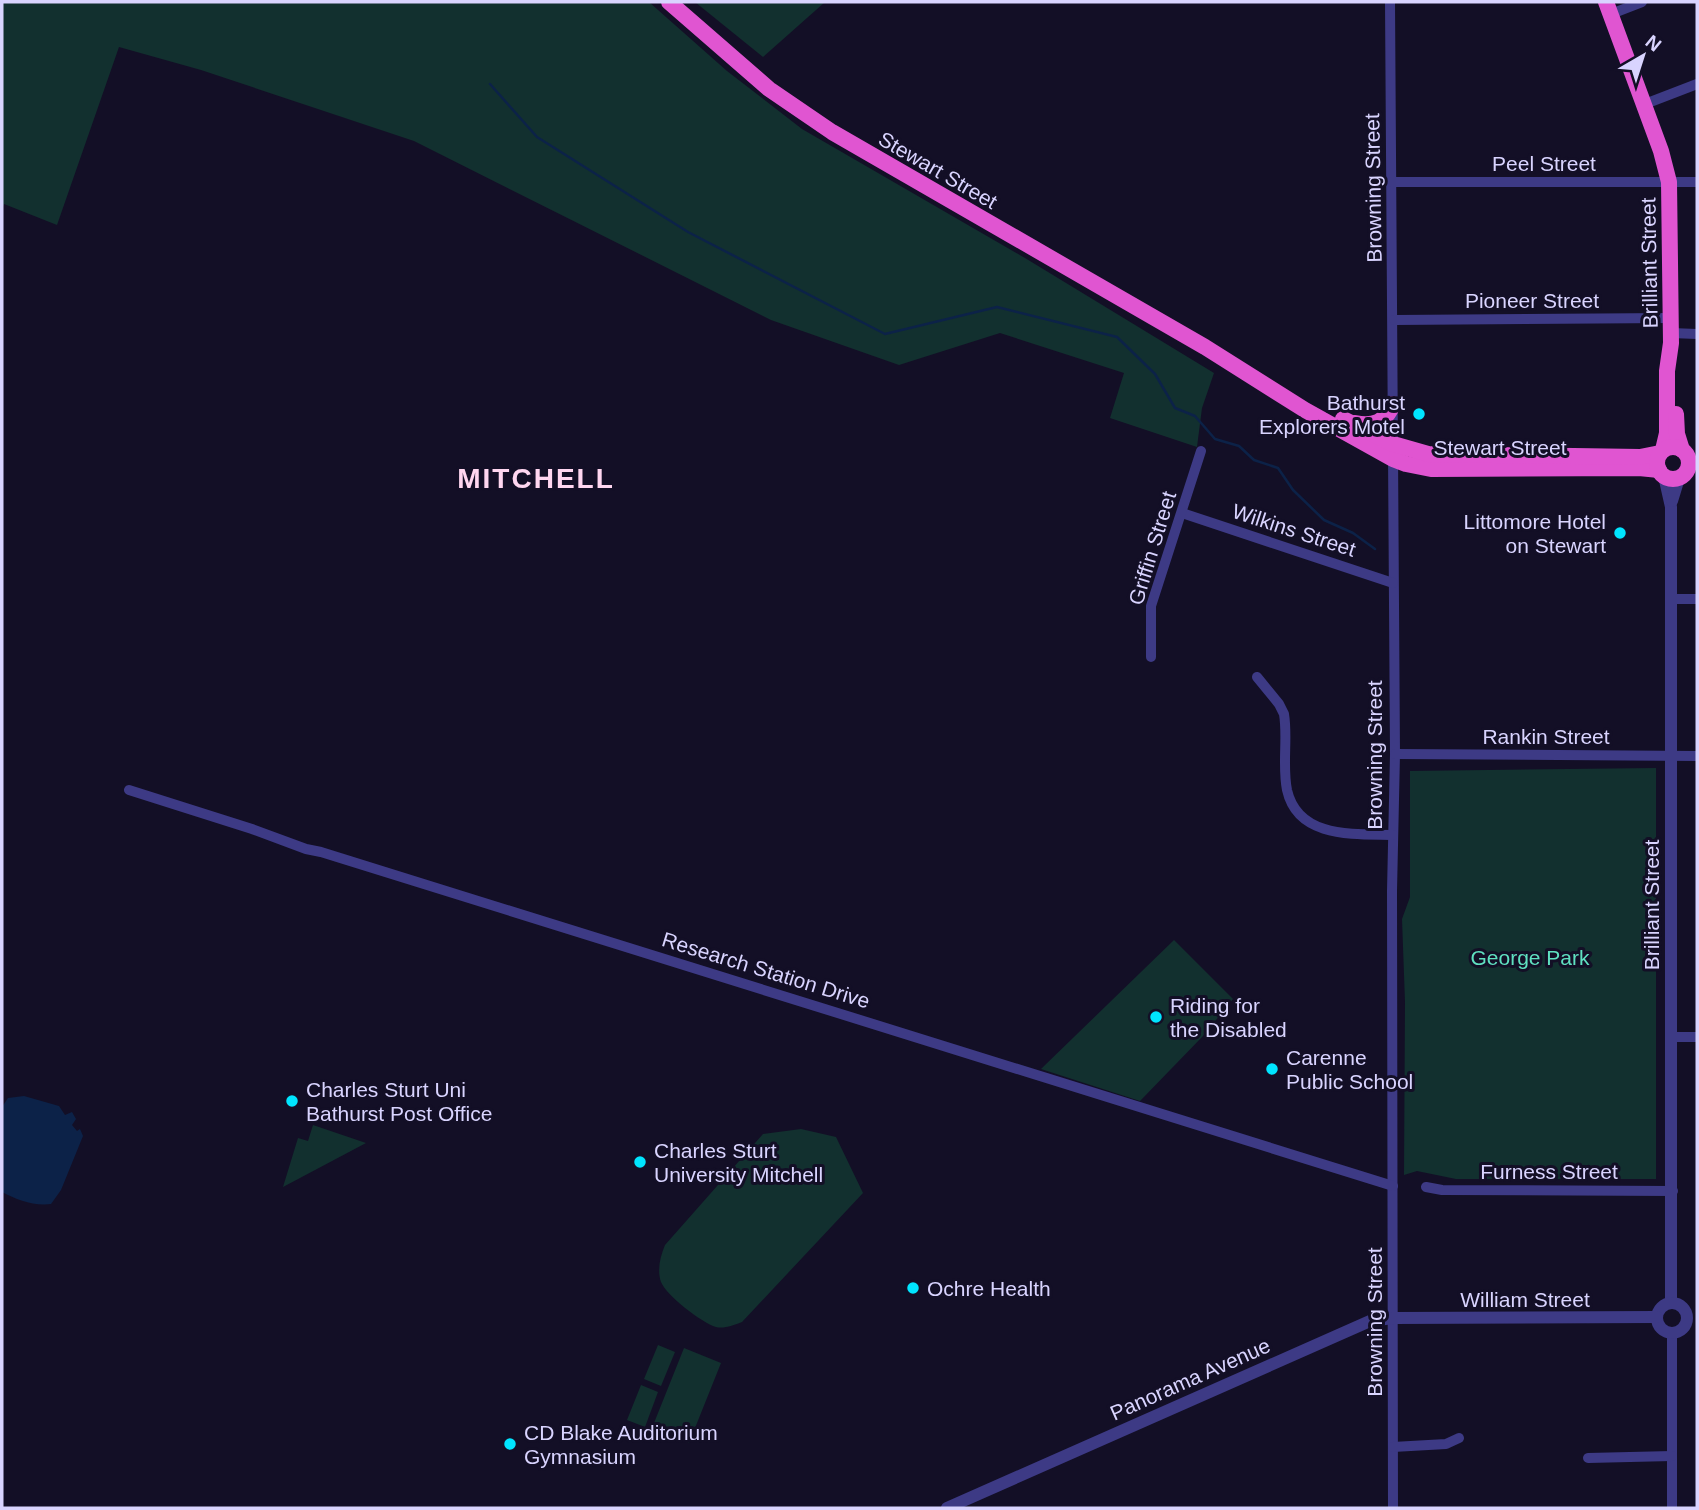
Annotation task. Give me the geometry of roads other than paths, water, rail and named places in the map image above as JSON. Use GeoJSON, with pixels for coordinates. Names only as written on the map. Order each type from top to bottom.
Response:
{"type":"FeatureCollection","features":[{"type":"Feature","properties":{"kind":"highway","name":"Stewart Street"},"geometry":{"type":"LineString","coordinates":[[669,2],[769,89],[832,132],[1205,346],[1346,421],[1393,452],[1406,464],[1431,469],[1681,466]]}},
{"type":"Feature","properties":{"kind":"highway","name":"Brilliant Street"},"geometry":{"type":"LineString","coordinates":[[1608,8],[1645,104],[1669,182],[1670,331],[1667,433],[1657,462],[1681,466],[1676,425],[1676,372],[1670,331]]}},
{"type":"Feature","properties":{"kind":"highway","name":"Stewart Street"},"geometry":{"type":"LineString","coordinates":[[1205,346],[1305,410],[1393,452],[1640,457],[1662,452]]}},
{"type":"Feature","properties":{"kind":"highway"},"geometry":{"type":"LineString","coordinates":[[1346,421],[1374,424],[1387,416],[1393,404]]}},
{"type":"Feature","properties":{"kind":"street","name":"Browning Street"},"geometry":{"type":"LineString","coordinates":[[1390,2],[1395,754],[1393,1508]]}},
{"type":"Feature","properties":{"kind":"street"},"geometry":{"type":"LineString","coordinates":[[1608,8],[1643,2]]}},
{"type":"Feature","properties":{"kind":"street"},"geometry":{"type":"LineString","coordinates":[[1645,104],[1697,83]]}},
{"type":"Feature","properties":{"kind":"street","name":"Peel Street"},"geometry":{"type":"LineString","coordinates":[[1391,182],[1697,182]]}},
{"type":"Feature","properties":{"kind":"street","name":"Pioneer Street"},"geometry":{"type":"LineString","coordinates":[[1394,320],[1697,334]]}},
{"type":"Feature","properties":{"kind":"street","name":"Griffin Street"},"geometry":{"type":"LineString","coordinates":[[1151,657],[1151,606],[1201,451]]}},
{"type":"Feature","properties":{"kind":"street","name":"Brilliant Street"},"geometry":{"type":"LineString","coordinates":[[1671,1303],[1671,507],[1681,466]]}},
{"type":"Feature","properties":{"kind":"street","name":"Wilkins Street"},"geometry":{"type":"LineString","coordinates":[[1182,513],[1393,583]]}},
{"type":"Feature","properties":{"kind":"street"},"geometry":{"type":"LineString","coordinates":[[1672,599],[1697,599]]}},
{"type":"Feature","properties":{"kind":"street"},"geometry":{"type":"LineString","coordinates":[[1257,677],[1284,713],[1287,790],[1297,810],[1315,826],[1326,831],[1393,835]]}},
{"type":"Feature","properties":{"kind":"street","name":"Rankin Street"},"geometry":{"type":"LineString","coordinates":[[1395,754],[1697,756]]}},
{"type":"Feature","properties":{"kind":"street","name":"Research Station Drive"},"geometry":{"type":"LineString","coordinates":[[129,790],[306,849],[1393,1186]]}},
{"type":"Feature","properties":{"kind":"street"},"geometry":{"type":"LineString","coordinates":[[1672,1037],[1697,1037]]}},
{"type":"Feature","properties":{"kind":"street","name":"Furness Street"},"geometry":{"type":"LineString","coordinates":[[1426,1187],[1442,1190],[1672,1191]]}},
{"type":"Feature","properties":{"kind":"street"},"geometry":{"type":"LineString","coordinates":[[1671,1303],[1682,1307],[1692,1317],[1683,1328],[1672,1333],[1661,1328],[1657,1317],[1661,1307],[1671,1303]]}},
{"type":"Feature","properties":{"kind":"street","name":"William Street"},"geometry":{"type":"LineString","coordinates":[[1393,1318],[1657,1317]]}},
{"type":"Feature","properties":{"kind":"street","name":"Panorama Avenue"},"geometry":{"type":"LineString","coordinates":[[947,1508],[1360,1324],[1393,1318]]}},
{"type":"Feature","properties":{"kind":"street"},"geometry":{"type":"LineString","coordinates":[[1672,1333],[1672,1508]]}},
{"type":"Feature","properties":{"kind":"street"},"geometry":{"type":"LineString","coordinates":[[1393,1447],[1447,1444],[1459,1438]]}},
{"type":"Feature","properties":{"kind":"street"},"geometry":{"type":"LineString","coordinates":[[1588,1458],[1672,1456]]}},
{"type":"Feature","properties":{"kind":"water"},"geometry":{"type":"Polygon","coordinates":[[[24,1096],[59,1106],[65,1115],[72,1112],[76,1119],[72,1125],[77,1131],[80,1129],[83,1136],[61,1190],[51,1204],[25,1202],[2,1192],[2,1107],[8,1098],[24,1096]]]}},
{"type":"Feature","properties":{"kind":"waterway"},"geometry":{"type":"LineString","coordinates":[[490,84],[537,137],[688,232],[885,334],[997,307],[1117,337],[1155,374],[1175,408],[1195,416],[1215,439],[1239,446],[1254,460],[1278,468],[1293,490],[1324,520],[1353,533],[1375,549]]}},
{"type":"Feature","properties":{"kind":"place","name":"Bathurst Explorers Motel"},"geometry":{"type":"Point","coordinates":[1419,414]}},
{"type":"Feature","properties":{"kind":"place","name":"Littomore Hotel on Stewart"},"geometry":{"type":"Point","coordinates":[1620,533]}},
{"type":"Feature","properties":{"kind":"place","name":"Riding for the Disabled"},"geometry":{"type":"Point","coordinates":[1156,1017]}},
{"type":"Feature","properties":{"kind":"place","name":"Carenne Public School"},"geometry":{"type":"Point","coordinates":[1272,1069]}},
{"type":"Feature","properties":{"kind":"place","name":"Charles Sturt Uni Bathurst Post Office"},"geometry":{"type":"Point","coordinates":[292,1101]}},
{"type":"Feature","properties":{"kind":"place","name":"Charles Sturt University Mitchell"},"geometry":{"type":"Point","coordinates":[640,1162]}},
{"type":"Feature","properties":{"kind":"place","name":"Ochre Health"},"geometry":{"type":"Point","coordinates":[913,1288]}},
{"type":"Feature","properties":{"kind":"place","name":"CD Blake Auditorium Gymnasium"},"geometry":{"type":"Point","coordinates":[510,1444]}},
{"type":"Feature","properties":{"kind":"district","name":"MITCHELL"},"geometry":{"type":"Point","coordinates":[536,478]}},
{"type":"Feature","properties":{"kind":"park label","name":"George Park"},"geometry":{"type":"Point","coordinates":[1530,957]}}]}
